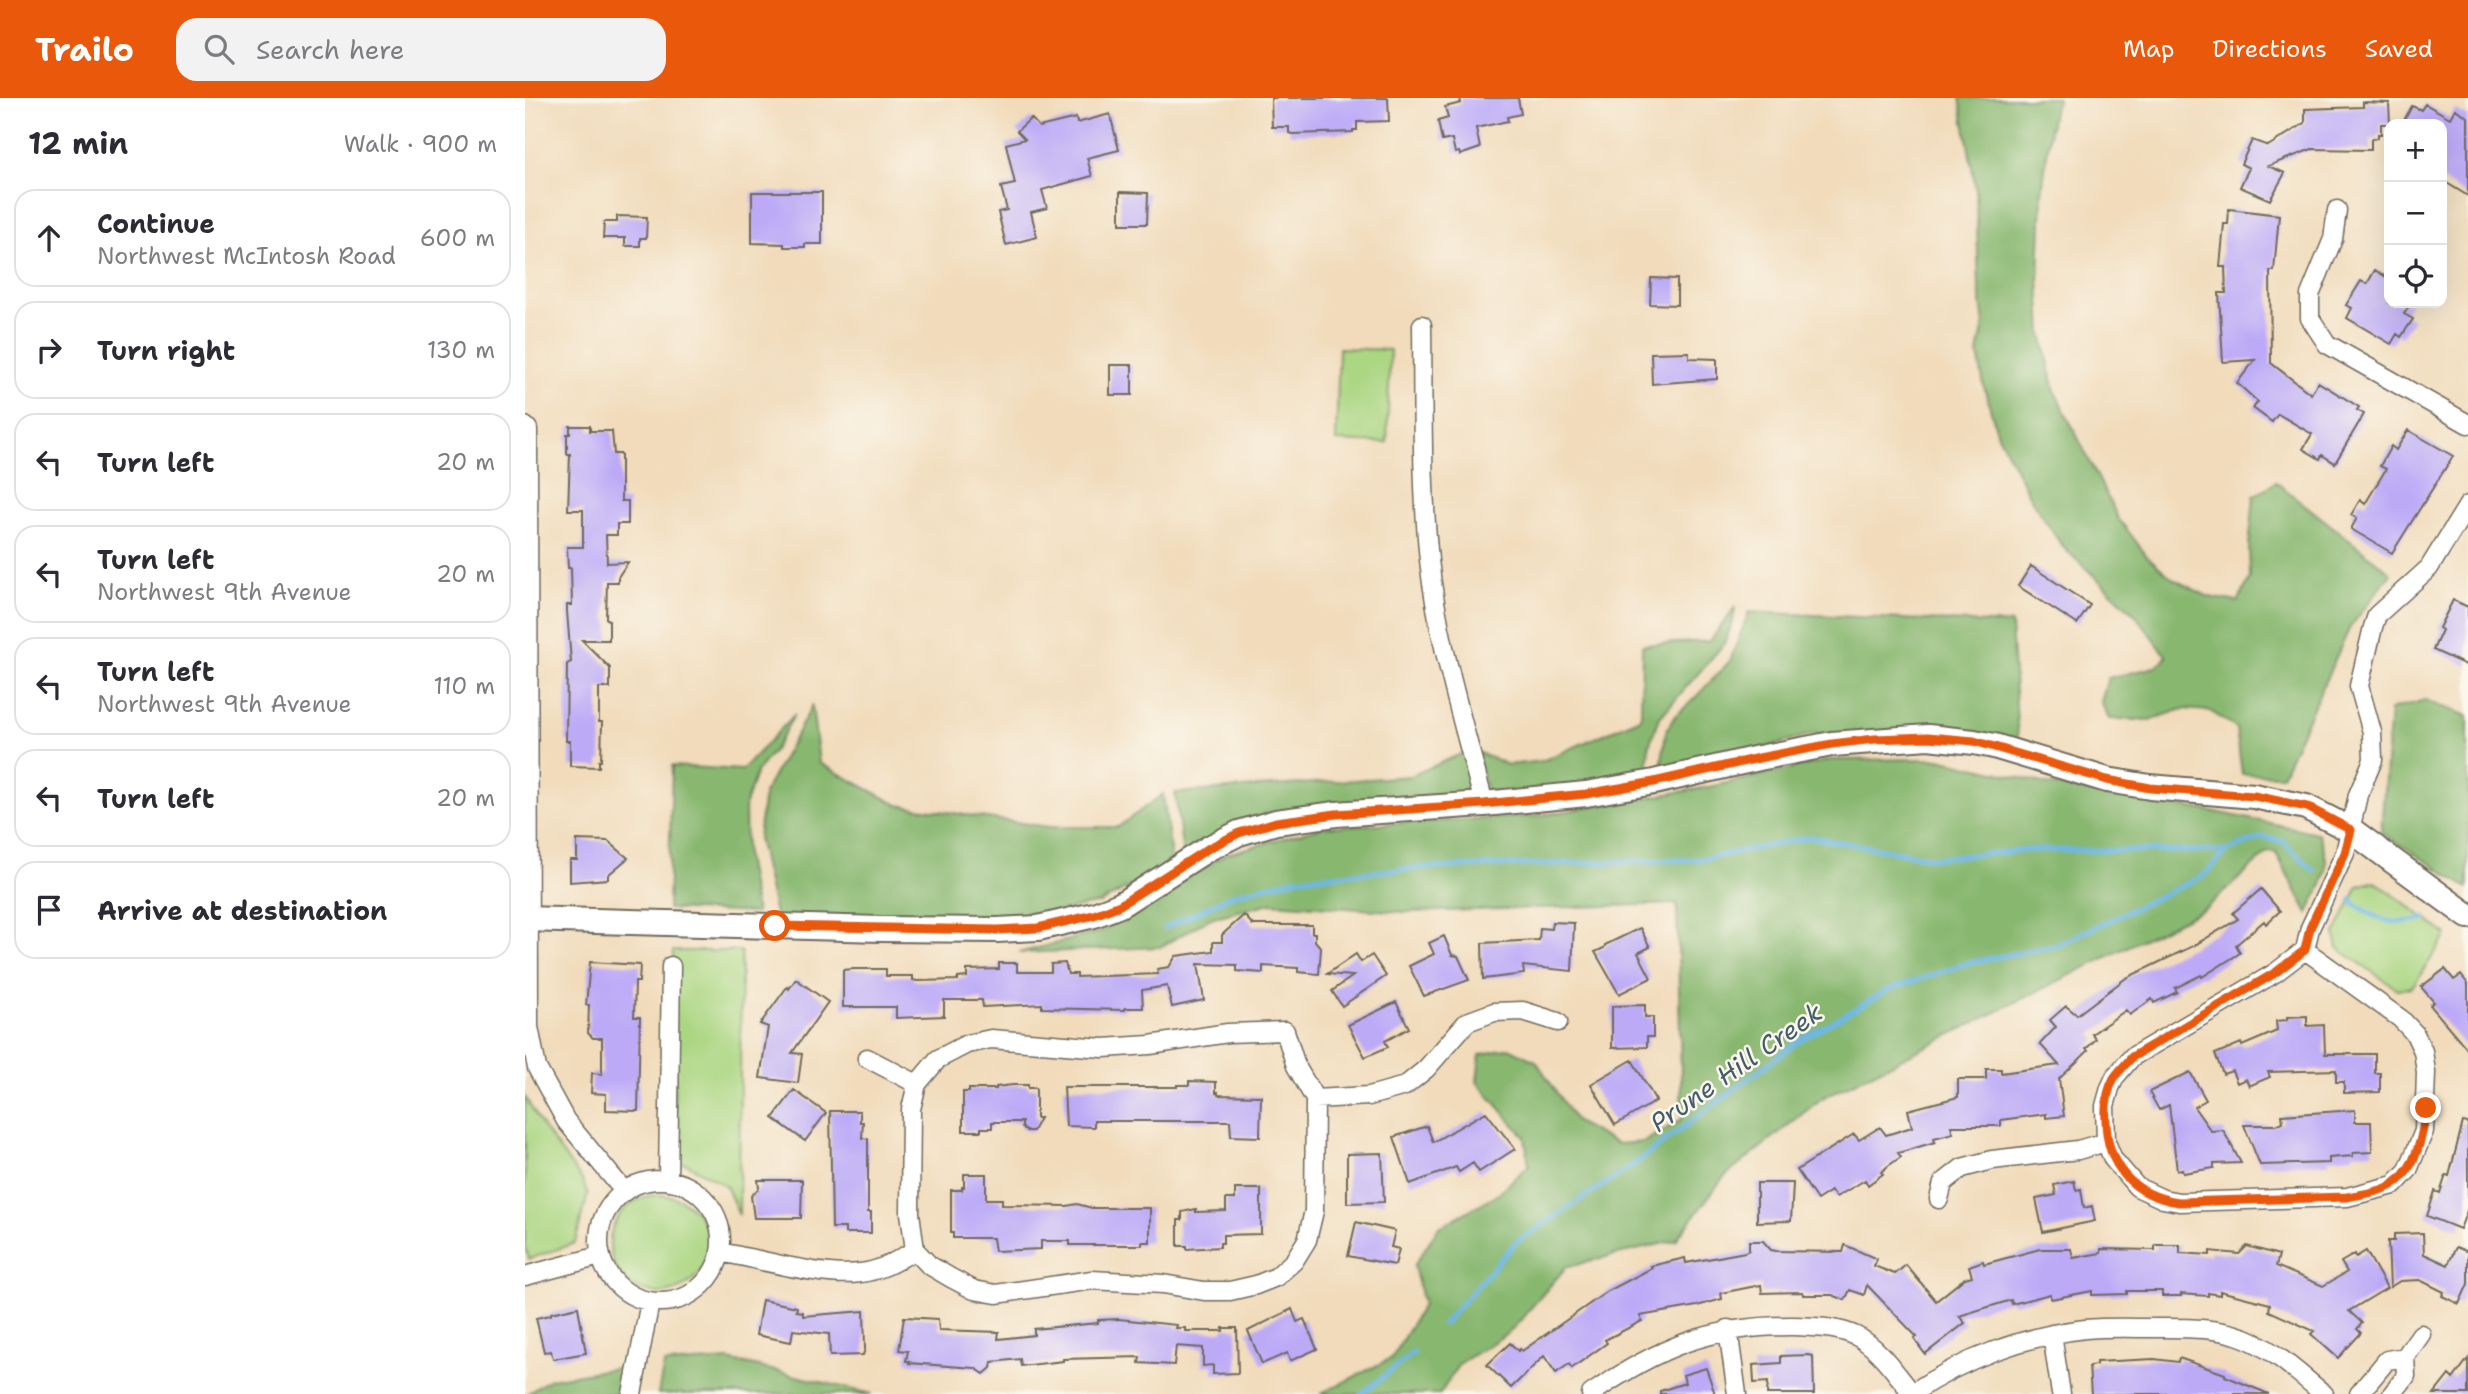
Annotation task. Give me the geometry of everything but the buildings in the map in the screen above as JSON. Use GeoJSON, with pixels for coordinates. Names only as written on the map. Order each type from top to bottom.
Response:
{"type":"FeatureCollection","features":[{"type":"Feature","properties":{"kind":"street"},"geometry":{"type":"LineString","coordinates":[[2337,209],[2333,239],[2310,295],[2309,318],[2327,344],[2468,424]]}},
{"type":"Feature","properties":{"kind":"street"},"geometry":{"type":"LineString","coordinates":[[1422,325],[1425,493],[1430,561],[1442,634],[1484,804]]}},
{"type":"Feature","properties":{"kind":"street"},"geometry":{"type":"LineString","coordinates":[[527,427],[529,1027],[537,1068],[566,1121],[624,1191]]}},
{"type":"Feature","properties":{"kind":"street"},"geometry":{"type":"LineString","coordinates":[[2305,950],[2401,1019],[2415,1034],[2423,1051],[2426,1072],[2424,1130],[2408,1170],[2394,1185],[2347,1197],[2179,1202],[2163,1199],[2137,1187],[2113,1159],[2106,1142],[2105,1106],[2110,1087],[2132,1057],[2275,973],[2305,950],[2310,928],[2345,853],[2358,795],[2373,760],[2372,732],[2359,686],[2377,615],[2429,568],[2468,505]]}},
{"type":"Feature","properties":{"kind":"street"},"geometry":{"type":"LineString","coordinates":[[527,919],[881,929],[1038,928],[1094,915],[1120,905],[1209,848],[1239,833],[1276,822],[1336,814],[1586,794],[1832,744],[1928,737],[1974,741],[2107,780],[2150,788],[2254,796],[2307,807],[2351,830],[2468,916]]}},
{"type":"Feature","properties":{"kind":"street"},"geometry":{"type":"LineString","coordinates":[[668,1181],[671,966]]}},
{"type":"Feature","properties":{"kind":"street"},"geometry":{"type":"LineString","coordinates":[[1315,1099],[1369,1096],[1405,1086],[1426,1069],[1467,1022],[1494,1012],[1523,1011],[1558,1021]]}},
{"type":"Feature","properties":{"kind":"street"},"geometry":{"type":"LineString","coordinates":[[1285,1031],[1296,1066],[1315,1099],[1314,1211],[1307,1240],[1294,1261],[1276,1277],[1256,1285],[1230,1291],[1204,1291],[1163,1284],[1092,1280],[996,1294],[975,1290],[951,1278],[929,1265],[915,1250],[909,1213],[911,1109],[917,1084],[939,1059],[967,1044],[991,1039],[1103,1048],[1150,1045],[1228,1032],[1285,1031]]}},
{"type":"Feature","properties":{"kind":"street"},"geometry":{"type":"LineString","coordinates":[[867,1058],[917,1084]]}},
{"type":"Feature","properties":{"kind":"street"},"geometry":{"type":"LineString","coordinates":[[1938,1199],[1943,1183],[1962,1168],[1992,1160],[2078,1150],[2106,1142]]}},
{"type":"Feature","properties":{"kind":"street"},"geometry":{"type":"LineString","coordinates":[[668,1181],[692,1189],[706,1201],[716,1216],[721,1234],[720,1252],[711,1274],[695,1291],[673,1300],[650,1301],[636,1298],[613,1281],[600,1256],[598,1237],[602,1220],[611,1204],[624,1191],[640,1183],[668,1181]]}},
{"type":"Feature","properties":{"kind":"street"},"geometry":{"type":"LineString","coordinates":[[720,1252],[827,1273],[860,1273],[885,1267],[915,1250]]}},
{"type":"Feature","properties":{"kind":"street"},"geometry":{"type":"LineString","coordinates":[[525,1276],[600,1256]]}},
{"type":"Feature","properties":{"kind":"street"},"geometry":{"type":"LineString","coordinates":[[632,1394],[650,1301]]}},
{"type":"Feature","properties":{"kind":"street"},"geometry":{"type":"LineString","coordinates":[[1591,1394],[1636,1363],[1702,1336],[1728,1329],[1813,1327],[1858,1337],[1874,1349],[1911,1394],[1963,1364],[2003,1348],[2052,1334],[2087,1329],[2184,1328],[2245,1338],[2272,1353],[2324,1394]]}},
{"type":"Feature","properties":{"kind":"street"},"geometry":{"type":"LineString","coordinates":[[1728,1329],[1737,1394]]}},
{"type":"Feature","properties":{"kind":"street"},"geometry":{"type":"LineString","coordinates":[[2052,1334],[2061,1394]]}},
{"type":"Feature","properties":{"kind":"street"},"geometry":{"type":"LineString","coordinates":[[2392,1394],[2406,1376],[2405,1357],[2421,1334]]}},
{"type":"Feature","properties":{"kind":"street"},"geometry":{"type":"LineString","coordinates":[[2359,1394],[2387,1360],[2405,1357]]}},
{"type":"Feature","properties":{"kind":"green space"},"geometry":{"type":"Polygon","coordinates":[[[1960,98],[2058,98],[2052,115],[2042,192],[2039,279],[2042,334],[2055,392],[2118,518],[2147,556],[2173,579],[2209,597],[2238,602],[2250,578],[2249,547],[2254,496],[2276,482],[2391,573],[2349,629],[2282,775],[2242,774],[2236,728],[2210,711],[2183,709],[2150,720],[2109,719],[2101,702],[2108,678],[2155,667],[2167,657],[2134,613],[2063,547],[2032,501],[1998,435],[1984,387],[1978,353],[1984,324],[1979,287],[1976,190],[1960,98]]]}},
{"type":"Feature","properties":{"kind":"green space"},"geometry":{"type":"Polygon","coordinates":[[[1339,348],[1390,350],[1387,443],[1336,441],[1339,348]]]}},
{"type":"Feature","properties":{"kind":"green space"},"geometry":{"type":"Polygon","coordinates":[[[1735,607],[1724,644],[1660,717],[1649,745],[1647,774],[1488,799],[1477,752],[1508,765],[1542,761],[1641,718],[1642,645],[1710,641],[1735,607]]]}},
{"type":"Feature","properties":{"kind":"green space"},"geometry":{"type":"Polygon","coordinates":[[[1749,612],[2011,624],[2018,740],[1969,732],[1812,734],[1776,745],[1661,768],[1666,731],[1675,716],[1730,661],[1749,612]]]}},
{"type":"Feature","properties":{"kind":"green space"},"geometry":{"type":"Polygon","coordinates":[[[2425,700],[2468,716],[2468,888],[2381,832],[2390,710],[2425,700]]]}},
{"type":"Feature","properties":{"kind":"green space"},"geometry":{"type":"Polygon","coordinates":[[[812,706],[819,763],[898,805],[1049,827],[1118,827],[1163,794],[1172,864],[1100,903],[1006,922],[776,919],[758,838],[764,793],[812,706]]]}},
{"type":"Feature","properties":{"kind":"green space"},"geometry":{"type":"Polygon","coordinates":[[[795,714],[774,750],[757,771],[745,804],[746,857],[756,913],[668,909],[672,766],[742,770],[795,714]]]}},
{"type":"Feature","properties":{"kind":"green space"},"geometry":{"type":"Polygon","coordinates":[[[1466,752],[1478,799],[1404,802],[1183,855],[1175,793],[1410,776],[1466,752]]]}},
{"type":"Feature","properties":{"kind":"green space"},"geometry":{"type":"Polygon","coordinates":[[[1939,759],[2056,786],[2216,812],[2318,833],[2326,857],[2323,882],[2308,913],[2276,853],[2268,852],[2206,908],[1822,1098],[1723,1178],[1676,1240],[1566,1267],[1511,1331],[1459,1364],[1440,1394],[1320,1394],[1392,1358],[1423,1304],[1414,1266],[1438,1228],[1498,1194],[1529,1165],[1525,1137],[1477,1082],[1480,1055],[1509,1048],[1536,1061],[1576,1122],[1617,1144],[1644,1142],[1682,1119],[1677,904],[1407,912],[1271,903],[1211,918],[1160,947],[1019,953],[1102,931],[1154,896],[1226,854],[1322,827],[1537,816],[1709,787],[1830,760],[1939,759]]]}},
{"type":"Feature","properties":{"kind":"green space"},"geometry":{"type":"Polygon","coordinates":[[[2375,881],[2447,935],[2412,987],[2397,989],[2338,948],[2335,934],[2358,886],[2375,881]]]}},
{"type":"Feature","properties":{"kind":"green space"},"geometry":{"type":"Polygon","coordinates":[[[673,951],[741,951],[739,1215],[726,1186],[687,1164],[675,1161],[673,951]]]}},
{"type":"Feature","properties":{"kind":"green space"},"geometry":{"type":"Polygon","coordinates":[[[525,1097],[544,1129],[582,1180],[588,1194],[575,1243],[529,1259],[525,1245],[525,1097]]]}},
{"type":"Feature","properties":{"kind":"green space"},"geometry":{"type":"Polygon","coordinates":[[[659,1195],[678,1199],[694,1209],[704,1225],[708,1244],[704,1263],[694,1279],[678,1289],[659,1293],[640,1289],[624,1279],[614,1263],[610,1244],[614,1225],[624,1209],[640,1199],[659,1195]]]}},
{"type":"Feature","properties":{"kind":"green space"},"geometry":{"type":"Polygon","coordinates":[[[729,1360],[872,1394],[658,1394],[664,1364],[729,1360]]]}},
{"type":"Feature","properties":{"kind":"green space"},"geometry":{"type":"Polygon","coordinates":[[[622,1367],[617,1394],[527,1394],[550,1379],[622,1367]]]}},
{"type":"Feature","properties":{"kind":"waterway"},"geometry":{"type":"LineString","coordinates":[[1165,928],[1234,894],[1298,878],[1418,868],[1704,859],[1810,837],[1935,858],[2031,850],[2227,851]]}},
{"type":"Feature","properties":{"kind":"waterway","name":"Prune Hill Creek"},"geometry":{"type":"LineString","coordinates":[[1443,1324],[1516,1242],[1629,1168],[1800,1040],[1890,989],[1968,963],[2057,945],[2203,876],[2227,851],[2263,837],[2282,841],[2314,870]]}},
{"type":"Feature","properties":{"kind":"waterway","name":"Prune Hill Creek"},"geometry":{"type":"LineString","coordinates":[[2351,900],[2369,913],[2393,922],[2425,918]]}},
{"type":"Feature","properties":{"kind":"waterway","name":"Prune Hill Creek"},"geometry":{"type":"LineString","coordinates":[[1362,1394],[1413,1353]]}},
{"type":"Feature","properties":{"kind":"route"},"geometry":{"type":"LineString","coordinates":[[775,926],[997,930],[1038,928],[1094,915],[1120,905],[1209,848],[1239,833],[1276,822],[1336,814],[1586,794],[1832,744],[1875,739],[1928,737],[1974,741],[2107,780],[2150,788],[2254,796],[2307,807],[2351,830],[2345,853],[2310,928],[2305,950],[2275,973],[2132,1057],[2115,1077],[2105,1106],[2106,1142],[2113,1159],[2137,1187],[2148,1194],[2179,1202],[2347,1197],[2373,1192],[2394,1185],[2408,1170],[2424,1130],[2426,1108]]}}]}
